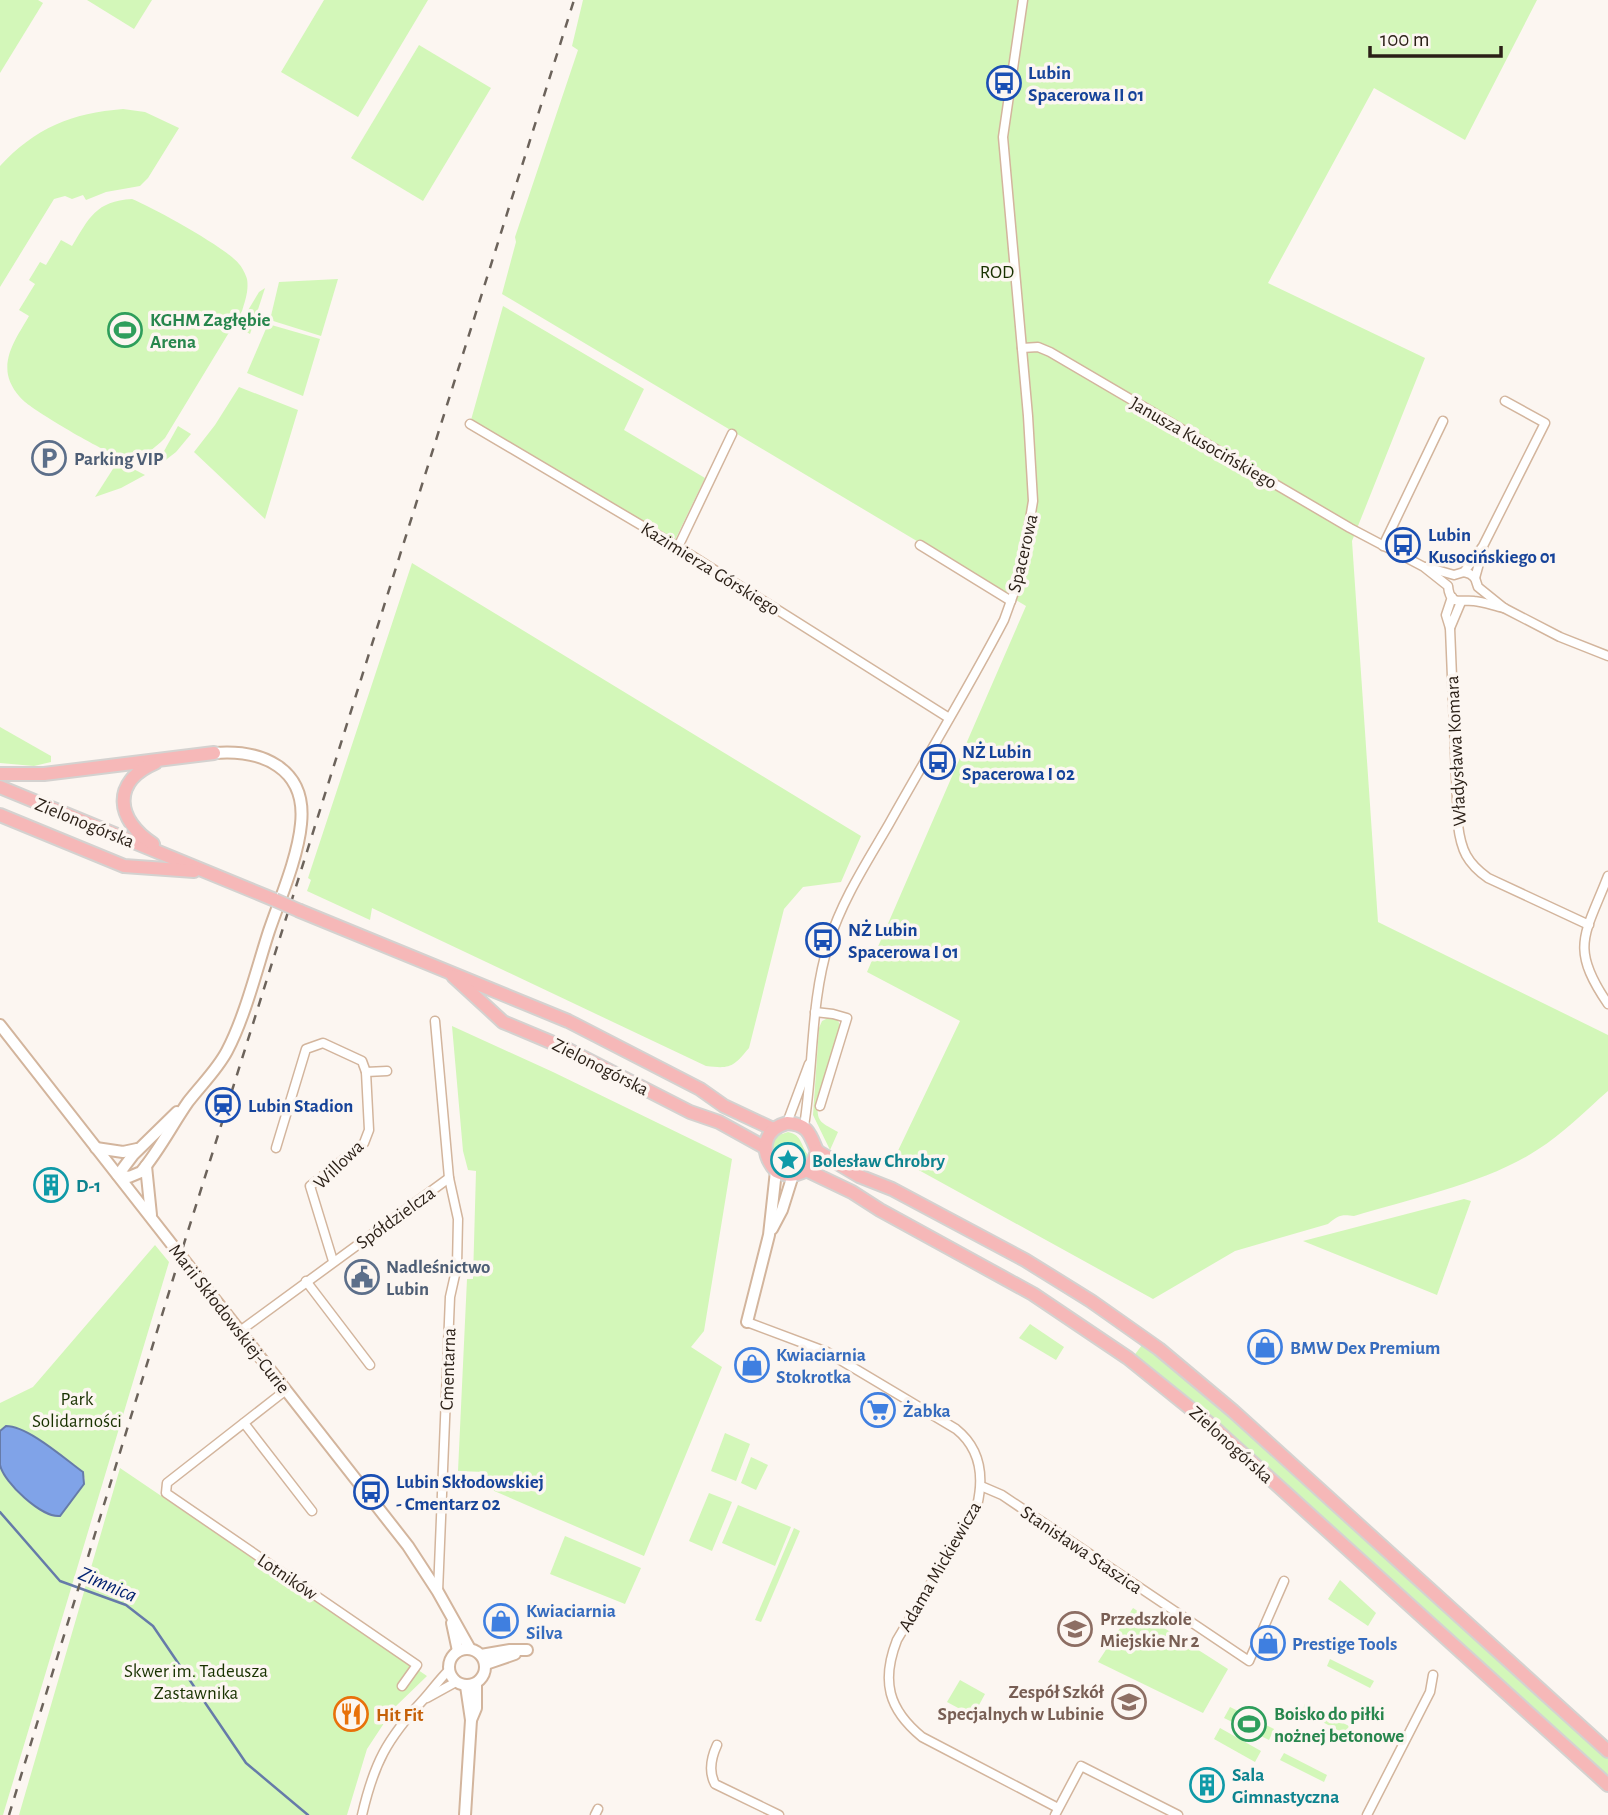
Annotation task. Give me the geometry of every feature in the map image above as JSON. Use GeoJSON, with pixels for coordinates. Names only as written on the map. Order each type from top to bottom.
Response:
{"type":"FeatureCollection","features":[{"type":"Feature","properties":{"kind":"main road"},"geometry":{"type":"LineString","coordinates":[[0,774],[39,774],[214,753]]}},
{"type":"Feature","properties":{"kind":"main road"},"geometry":{"type":"LineString","coordinates":[[164,760],[143,769],[133,777],[125,790],[124,808],[130,823],[142,836],[184,862]]}},
{"type":"Feature","properties":{"kind":"main road","name":"Zielonogórska"},"geometry":{"type":"LineString","coordinates":[[0,787],[576,1025],[700,1088],[724,1106],[773,1129]]}},
{"type":"Feature","properties":{"kind":"main road","name":"Zielonogórska"},"geometry":{"type":"LineString","coordinates":[[0,815],[124,866],[209,872]]}},
{"type":"Feature","properties":{"kind":"main road","name":"Zielonogórska"},"geometry":{"type":"LineString","coordinates":[[447,971],[503,1022],[573,1051],[690,1112],[719,1122],[764,1147]]}},
{"type":"Feature","properties":{"kind":"main road"},"geometry":{"type":"LineString","coordinates":[[787,1123],[804,1126],[817,1151],[806,1170],[793,1175],[776,1171],[764,1147],[768,1134],[787,1123]]}},
{"type":"Feature","properties":{"kind":"main road","name":"Zielonogórska"},"geometry":{"type":"LineString","coordinates":[[817,1151],[859,1177],[892,1189],[1025,1260],[1091,1301],[1167,1355],[1239,1416],[1608,1751]]}},
{"type":"Feature","properties":{"kind":"main road","name":"Zielonogórska"},"geometry":{"type":"LineString","coordinates":[[806,1170],[852,1192],[880,1210],[1010,1280],[1076,1321],[1150,1374],[1217,1430],[1608,1785]]}},
{"type":"Feature","properties":{"kind":"street","name":"Spacerowa"},"geometry":{"type":"LineString","coordinates":[[804,1126],[811,1087],[810,1061],[822,967],[840,914],[990,646],[1021,573],[1033,501],[1033,477],[1003,137],[1023,0]]}},
{"type":"Feature","properties":{"kind":"street","name":"Janusza Kusocińskiego"},"geometry":{"type":"LineString","coordinates":[[1022,348],[1038,347],[1050,352],[1383,546],[1424,567]]}},
{"type":"Feature","properties":{"kind":"street"},"geometry":{"type":"LineString","coordinates":[[1424,567],[1454,575],[1464,572],[1483,546],[1545,423],[1504,401]]}},
{"type":"Feature","properties":{"kind":"street"},"geometry":{"type":"LineString","coordinates":[[1383,546],[1443,421]]}},
{"type":"Feature","properties":{"kind":"street","name":"Kazimierza Górskiego"},"geometry":{"type":"LineString","coordinates":[[470,424],[678,547],[949,718]]}},
{"type":"Feature","properties":{"kind":"street"},"geometry":{"type":"LineString","coordinates":[[678,547],[732,434]]}},
{"type":"Feature","properties":{"kind":"street"},"geometry":{"type":"LineString","coordinates":[[920,545],[1011,601]]}},
{"type":"Feature","properties":{"kind":"street"},"geometry":{"type":"LineString","coordinates":[[1471,600],[1476,594],[1483,546]]}},
{"type":"Feature","properties":{"kind":"street"},"geometry":{"type":"LineString","coordinates":[[1424,567],[1448,586],[1451,597],[1461,602],[1471,600],[1504,608],[1560,637],[1608,656]]}},
{"type":"Feature","properties":{"kind":"street"},"geometry":{"type":"LineString","coordinates":[[1464,572],[1504,608]]}},
{"type":"Feature","properties":{"kind":"street"},"geometry":{"type":"LineString","coordinates":[[1448,586],[1454,575]]}},
{"type":"Feature","properties":{"kind":"street","name":"Władysława Komara"},"geometry":{"type":"LineString","coordinates":[[1451,597],[1446,615],[1450,628],[1458,825],[1464,853],[1473,867],[1488,878],[1589,925]]}},
{"type":"Feature","properties":{"kind":"street"},"geometry":{"type":"LineString","coordinates":[[1450,628],[1461,602]]}},
{"type":"Feature","properties":{"kind":"street"},"geometry":{"type":"LineString","coordinates":[[189,1101],[140,1148],[118,1175],[133,1176],[146,1166],[232,1040],[287,876],[301,821],[296,789],[288,775],[276,764],[251,753],[214,753]]}},
{"type":"Feature","properties":{"kind":"street"},"geometry":{"type":"LineString","coordinates":[[1608,876],[1584,944],[1585,962],[1592,980],[1608,1004]]}},
{"type":"Feature","properties":{"kind":"street"},"geometry":{"type":"LineString","coordinates":[[815,1012],[847,1018],[820,1106]]}},
{"type":"Feature","properties":{"kind":"street","name":"Cmentarna"},"geometry":{"type":"LineString","coordinates":[[435,1021],[449,1178],[458,1219],[457,1266],[450,1297],[438,1592]]}},
{"type":"Feature","properties":{"kind":"street","name":"Marii Skłodowskiej-Curie"},"geometry":{"type":"LineString","coordinates":[[0,1025],[408,1546],[438,1592],[464,1650]]}},
{"type":"Feature","properties":{"kind":"street"},"geometry":{"type":"LineString","coordinates":[[276,1148],[306,1049],[323,1043],[362,1061],[366,1072],[387,1071]]}},
{"type":"Feature","properties":{"kind":"street","name":"Spacerowa"},"geometry":{"type":"LineString","coordinates":[[787,1123],[810,1061]]}},
{"type":"Feature","properties":{"kind":"street","name":"Willowa"},"geometry":{"type":"LineString","coordinates":[[333,1261],[310,1186],[364,1143],[369,1130],[366,1072]]}},
{"type":"Feature","properties":{"kind":"street"},"geometry":{"type":"LineString","coordinates":[[96,1148],[130,1152],[140,1148]]}},
{"type":"Feature","properties":{"kind":"street"},"geometry":{"type":"LineString","coordinates":[[146,1166],[147,1195],[152,1219]]}},
{"type":"Feature","properties":{"kind":"street"},"geometry":{"type":"LineString","coordinates":[[747,1322],[769,1235],[776,1171]]}},
{"type":"Feature","properties":{"kind":"street"},"geometry":{"type":"LineString","coordinates":[[769,1235],[782,1210],[793,1175]]}},
{"type":"Feature","properties":{"kind":"street","name":"Spółdzielcza"},"geometry":{"type":"LineString","coordinates":[[240,1331],[449,1178]]}},
{"type":"Feature","properties":{"kind":"street"},"geometry":{"type":"LineString","coordinates":[[306,1281],[370,1365]]}},
{"type":"Feature","properties":{"kind":"street","name":"Adama Mickiewicza"},"geometry":{"type":"LineString","coordinates":[[747,1322],[827,1352],[956,1429],[970,1443],[976,1454],[981,1486],[977,1506],[897,1640],[888,1682],[893,1703],[906,1723],[922,1737],[1056,1812]]}},
{"type":"Feature","properties":{"kind":"street"},"geometry":{"type":"LineString","coordinates":[[286,1390],[244,1423],[312,1511]]}},
{"type":"Feature","properties":{"kind":"street","name":"Lotników"},"geometry":{"type":"LineString","coordinates":[[244,1423],[167,1483],[166,1493],[417,1665],[402,1686]]}},
{"type":"Feature","properties":{"kind":"street","name":"Stanisława Staszica"},"geometry":{"type":"LineString","coordinates":[[981,1486],[1002,1495],[1249,1661],[1284,1581]]}},
{"type":"Feature","properties":{"kind":"street"},"geometry":{"type":"LineString","coordinates":[[362,1815],[377,1762],[389,1740],[449,1671],[449,1663],[464,1650],[483,1660],[510,1650],[526,1650]]}},
{"type":"Feature","properties":{"kind":"street"},"geometry":{"type":"LineString","coordinates":[[424,1699],[482,1679],[483,1660]]}},
{"type":"Feature","properties":{"kind":"street"},"geometry":{"type":"LineString","coordinates":[[449,1671],[466,1684],[476,1708],[471,1720],[465,1815]]}},
{"type":"Feature","properties":{"kind":"street"},"geometry":{"type":"LineString","coordinates":[[1367,1815],[1430,1692],[1433,1675]]}},
{"type":"Feature","properties":{"kind":"street"},"geometry":{"type":"LineString","coordinates":[[717,1745],[711,1764],[715,1784],[779,1815]]}},
{"type":"Feature","properties":{"kind":"street"},"geometry":{"type":"LineString","coordinates":[[1056,1812],[1081,1766],[1178,1815]]}},
{"type":"Feature","properties":{"kind":"green space"},"geometry":{"type":"Polygon","coordinates":[[[0,0],[38,0],[43,3],[0,73],[0,0]]]}},
{"type":"Feature","properties":{"kind":"green space"},"geometry":{"type":"Polygon","coordinates":[[[87,0],[152,0],[134,29],[87,0]]]}},
{"type":"Feature","properties":{"kind":"green space"},"geometry":{"type":"Polygon","coordinates":[[[324,0],[428,0],[358,117],[281,72],[324,0]]]}},
{"type":"Feature","properties":{"kind":"green space","name":"ROD"},"geometry":{"type":"Polygon","coordinates":[[[583,0],[1537,0],[1465,140],[1374,88],[1268,283],[1425,358],[1352,541],[1378,922],[1608,1035],[1608,1091],[1565,1130],[1518,1161],[1473,1180],[1354,1216],[1340,1216],[1328,1224],[1235,1251],[1153,1299],[895,1157],[960,1021],[867,972],[1026,606],[502,294],[515,237],[578,50],[572,46],[583,0]]]}},
{"type":"Feature","properties":{"kind":"green space"},"geometry":{"type":"Polygon","coordinates":[[[419,45],[491,88],[423,201],[351,158],[419,45]]]}},
{"type":"Feature","properties":{"kind":"green space"},"geometry":{"type":"Polygon","coordinates":[[[123,109],[145,112],[179,128],[148,178],[140,186],[106,192],[86,200],[83,195],[72,199],[65,196],[54,199],[0,287],[0,166],[27,142],[56,125],[87,114],[123,109]]]}},
{"type":"Feature","properties":{"kind":"green space","name":"KGHM Zagłębie Arena"},"geometry":{"type":"Polygon","coordinates":[[[132,199],[188,229],[232,257],[244,271],[247,287],[242,311],[165,438],[146,453],[123,457],[73,433],[32,407],[14,390],[7,367],[13,344],[29,316],[19,310],[35,284],[29,280],[40,262],[46,265],[61,240],[72,246],[89,219],[102,207],[120,200],[132,199]]]}},
{"type":"Feature","properties":{"kind":"green space"},"geometry":{"type":"Polygon","coordinates":[[[338,279],[321,336],[270,320],[279,282],[338,279]]]}},
{"type":"Feature","properties":{"kind":"green space"},"geometry":{"type":"Polygon","coordinates":[[[265,288],[250,334],[238,327],[259,292],[265,288]]]}},
{"type":"Feature","properties":{"kind":"green space"},"geometry":{"type":"Polygon","coordinates":[[[503,306],[644,389],[624,430],[705,478],[675,540],[471,420],[503,306]]]}},
{"type":"Feature","properties":{"kind":"green space"},"geometry":{"type":"Polygon","coordinates":[[[268,324],[320,339],[303,396],[247,373],[268,324]]]}},
{"type":"Feature","properties":{"kind":"green space"},"geometry":{"type":"Polygon","coordinates":[[[239,387],[298,410],[265,519],[194,452],[239,387]]]}},
{"type":"Feature","properties":{"kind":"green space"},"geometry":{"type":"Polygon","coordinates":[[[178,426],[191,434],[176,452],[154,469],[178,426]]]}},
{"type":"Feature","properties":{"kind":"green space"},"geometry":{"type":"Polygon","coordinates":[[[118,461],[145,475],[121,488],[95,497],[118,461]]]}},
{"type":"Feature","properties":{"kind":"green space"},"geometry":{"type":"Polygon","coordinates":[[[412,563],[861,836],[841,882],[803,887],[784,909],[749,1048],[735,1063],[726,1067],[706,1066],[372,908],[370,920],[307,891],[311,880],[308,878],[412,563]]]}},
{"type":"Feature","properties":{"kind":"green space"},"geometry":{"type":"Polygon","coordinates":[[[0,727],[51,756],[51,762],[34,766],[0,763],[0,727]]]}},
{"type":"Feature","properties":{"kind":"green space"},"geometry":{"type":"Polygon","coordinates":[[[828,1018],[838,1020],[840,1026],[816,1103],[819,1119],[838,1132],[830,1150],[813,1115],[819,1028],[822,1021],[828,1018]]]}},
{"type":"Feature","properties":{"kind":"green space"},"geometry":{"type":"Polygon","coordinates":[[[452,1026],[732,1159],[704,1331],[691,1347],[722,1367],[644,1556],[492,1490],[483,1489],[484,1472],[458,1471],[467,1279],[473,1279],[476,1171],[468,1170],[463,1151],[452,1026]]]}},
{"type":"Feature","properties":{"kind":"green space"},"geometry":{"type":"Polygon","coordinates":[[[788,1132],[799,1138],[809,1156],[806,1162],[795,1168],[782,1163],[771,1144],[776,1136],[788,1132]]]}},
{"type":"Feature","properties":{"kind":"green space"},"geometry":{"type":"Polygon","coordinates":[[[1464,1199],[1471,1201],[1437,1295],[1303,1241],[1464,1199]]]}},
{"type":"Feature","properties":{"kind":"green space","name":"Park Solidarności"},"geometry":{"type":"Polygon","coordinates":[[[155,1245],[169,1262],[3,1815],[0,1815],[0,1467],[15,1489],[60,1516],[84,1484],[85,1478],[37,1438],[6,1426],[0,1431],[0,1403],[33,1387],[155,1245]]]}},
{"type":"Feature","properties":{"kind":"green space"},"geometry":{"type":"Polygon","coordinates":[[[1030,1324],[1064,1347],[1056,1360],[1019,1338],[1030,1324]]]}},
{"type":"Feature","properties":{"kind":"green space"},"geometry":{"type":"Polygon","coordinates":[[[1142,1345],[1183,1376],[1233,1420],[1608,1759],[1608,1782],[1133,1357],[1142,1345]]]}},
{"type":"Feature","properties":{"kind":"green space"},"geometry":{"type":"Polygon","coordinates":[[[725,1433],[750,1444],[736,1481],[711,1471],[725,1433]]]}},
{"type":"Feature","properties":{"kind":"green space"},"geometry":{"type":"Polygon","coordinates":[[[751,1457],[768,1465],[756,1490],[741,1483],[751,1457]]]}},
{"type":"Feature","properties":{"kind":"green space","name":"Skwer im. Tadeusza Zastawnika"},"geometry":{"type":"Polygon","coordinates":[[[120,1468],[427,1676],[394,1708],[367,1749],[347,1815],[19,1815],[120,1468]]]}},
{"type":"Feature","properties":{"kind":"green space"},"geometry":{"type":"Polygon","coordinates":[[[709,1493],[732,1502],[712,1551],[689,1541],[709,1493]]]}},
{"type":"Feature","properties":{"kind":"green space"},"geometry":{"type":"Polygon","coordinates":[[[738,1505],[791,1527],[775,1566],[722,1543],[738,1505]]]}},
{"type":"Feature","properties":{"kind":"green space"},"geometry":{"type":"Polygon","coordinates":[[[794,1528],[800,1531],[761,1622],[755,1620],[794,1528]]]}},
{"type":"Feature","properties":{"kind":"green space"},"geometry":{"type":"Polygon","coordinates":[[[565,1536],[641,1568],[625,1604],[550,1574],[565,1536]]]}},
{"type":"Feature","properties":{"kind":"green space"},"geometry":{"type":"Polygon","coordinates":[[[1340,1580],[1376,1613],[1368,1626],[1328,1599],[1340,1580]]]}},
{"type":"Feature","properties":{"kind":"green space"},"geometry":{"type":"Polygon","coordinates":[[[1133,1608],[1228,1669],[1203,1713],[1098,1662],[1133,1608]]]}},
{"type":"Feature","properties":{"kind":"green space"},"geometry":{"type":"Polygon","coordinates":[[[1330,1659],[1374,1681],[1370,1688],[1327,1666],[1330,1659]]]}},
{"type":"Feature","properties":{"kind":"green space"},"geometry":{"type":"Polygon","coordinates":[[[960,1680],[985,1694],[973,1716],[947,1702],[960,1680]]]}},
{"type":"Feature","properties":{"kind":"green space"},"geometry":{"type":"Polygon","coordinates":[[[1305,1704],[1349,1726],[1345,1734],[1302,1711],[1305,1704]]]}},
{"type":"Feature","properties":{"kind":"green space","name":"Boisko do piłki nożnej betonowe"},"geometry":{"type":"Polygon","coordinates":[[[1230,1707],[1274,1729],[1269,1740],[1224,1718],[1230,1707]]]}},
{"type":"Feature","properties":{"kind":"green space"},"geometry":{"type":"Polygon","coordinates":[[[1220,1728],[1261,1751],[1255,1762],[1214,1739],[1220,1728]]]}},
{"type":"Feature","properties":{"kind":"green space"},"geometry":{"type":"Polygon","coordinates":[[[1284,1753],[1327,1775],[1324,1782],[1280,1760],[1284,1753]]]}},
{"type":"Feature","properties":{"kind":"water"},"geometry":{"type":"Polygon","coordinates":[[[6,1426],[25,1431],[83,1472],[84,1484],[60,1516],[52,1515],[34,1505],[16,1490],[3,1472],[0,1465],[0,1431],[6,1426]]]}},
{"type":"Feature","properties":{"kind":"waterway","name":"Zimnica"},"geometry":{"type":"LineString","coordinates":[[0,1512],[60,1581],[126,1605],[153,1626],[246,1763],[308,1815]]}},
{"type":"Feature","properties":{"kind":"railway"},"geometry":{"type":"LineString","coordinates":[[9,1815],[177,1266],[574,0]]}},
{"type":"Feature","properties":{"kind":"place","name":"Lubin Spacerowa II 01"},"geometry":{"type":"Point","coordinates":[1004,83]}},
{"type":"Feature","properties":{"kind":"place","name":"KGHM Zagłębie Arena"},"geometry":{"type":"Point","coordinates":[125,330]}},
{"type":"Feature","properties":{"kind":"place","name":"Parking VIP"},"geometry":{"type":"Point","coordinates":[49,458]}},
{"type":"Feature","properties":{"kind":"place","name":"Lubin Kusocińskiego 01"},"geometry":{"type":"Point","coordinates":[1403,545]}},
{"type":"Feature","properties":{"kind":"place","name":"NŻ Lubin Spacerowa I 02"},"geometry":{"type":"Point","coordinates":[938,762]}},
{"type":"Feature","properties":{"kind":"place","name":"NŻ Lubin Spacerowa I 01"},"geometry":{"type":"Point","coordinates":[823,940]}},
{"type":"Feature","properties":{"kind":"place","name":"Lubin Stadion"},"geometry":{"type":"Point","coordinates":[223,1105]}},
{"type":"Feature","properties":{"kind":"place","name":"Bolesław Chrobry"},"geometry":{"type":"Point","coordinates":[788,1160]}},
{"type":"Feature","properties":{"kind":"place","name":"D-1"},"geometry":{"type":"Point","coordinates":[51,1185]}},
{"type":"Feature","properties":{"kind":"place","name":"Nadleśnictwo Lubin"},"geometry":{"type":"Point","coordinates":[362,1277]}},
{"type":"Feature","properties":{"kind":"place","name":"BMW Dex Premium"},"geometry":{"type":"Point","coordinates":[1265,1347]}},
{"type":"Feature","properties":{"kind":"place","name":"Kwiaciarnia Stokrotka"},"geometry":{"type":"Point","coordinates":[752,1365]}},
{"type":"Feature","properties":{"kind":"place","name":"Żabka"},"geometry":{"type":"Point","coordinates":[878,1410]}},
{"type":"Feature","properties":{"kind":"place","name":"Lubin Skłodowskiej - Cmentarz 02"},"geometry":{"type":"Point","coordinates":[371,1492]}},
{"type":"Feature","properties":{"kind":"place","name":"Kwiaciarnia Silva"},"geometry":{"type":"Point","coordinates":[501,1621]}},
{"type":"Feature","properties":{"kind":"place","name":"Przedszkole Miejskie Nr 2"},"geometry":{"type":"Point","coordinates":[1075,1629]}},
{"type":"Feature","properties":{"kind":"place","name":"Prestige Tools"},"geometry":{"type":"Point","coordinates":[1268,1643]}},
{"type":"Feature","properties":{"kind":"place","name":"Zespół Szkół Specjalnych w Lubinie"},"geometry":{"type":"Point","coordinates":[1129,1702]}},
{"type":"Feature","properties":{"kind":"place","name":"Hit Fit"},"geometry":{"type":"Point","coordinates":[351,1714]}},
{"type":"Feature","properties":{"kind":"place","name":"Boisko do piłki nożnej betonowe"},"geometry":{"type":"Point","coordinates":[1249,1724]}},
{"type":"Feature","properties":{"kind":"place","name":"Sala Gimnastyczna"},"geometry":{"type":"Point","coordinates":[1207,1785]}}]}
